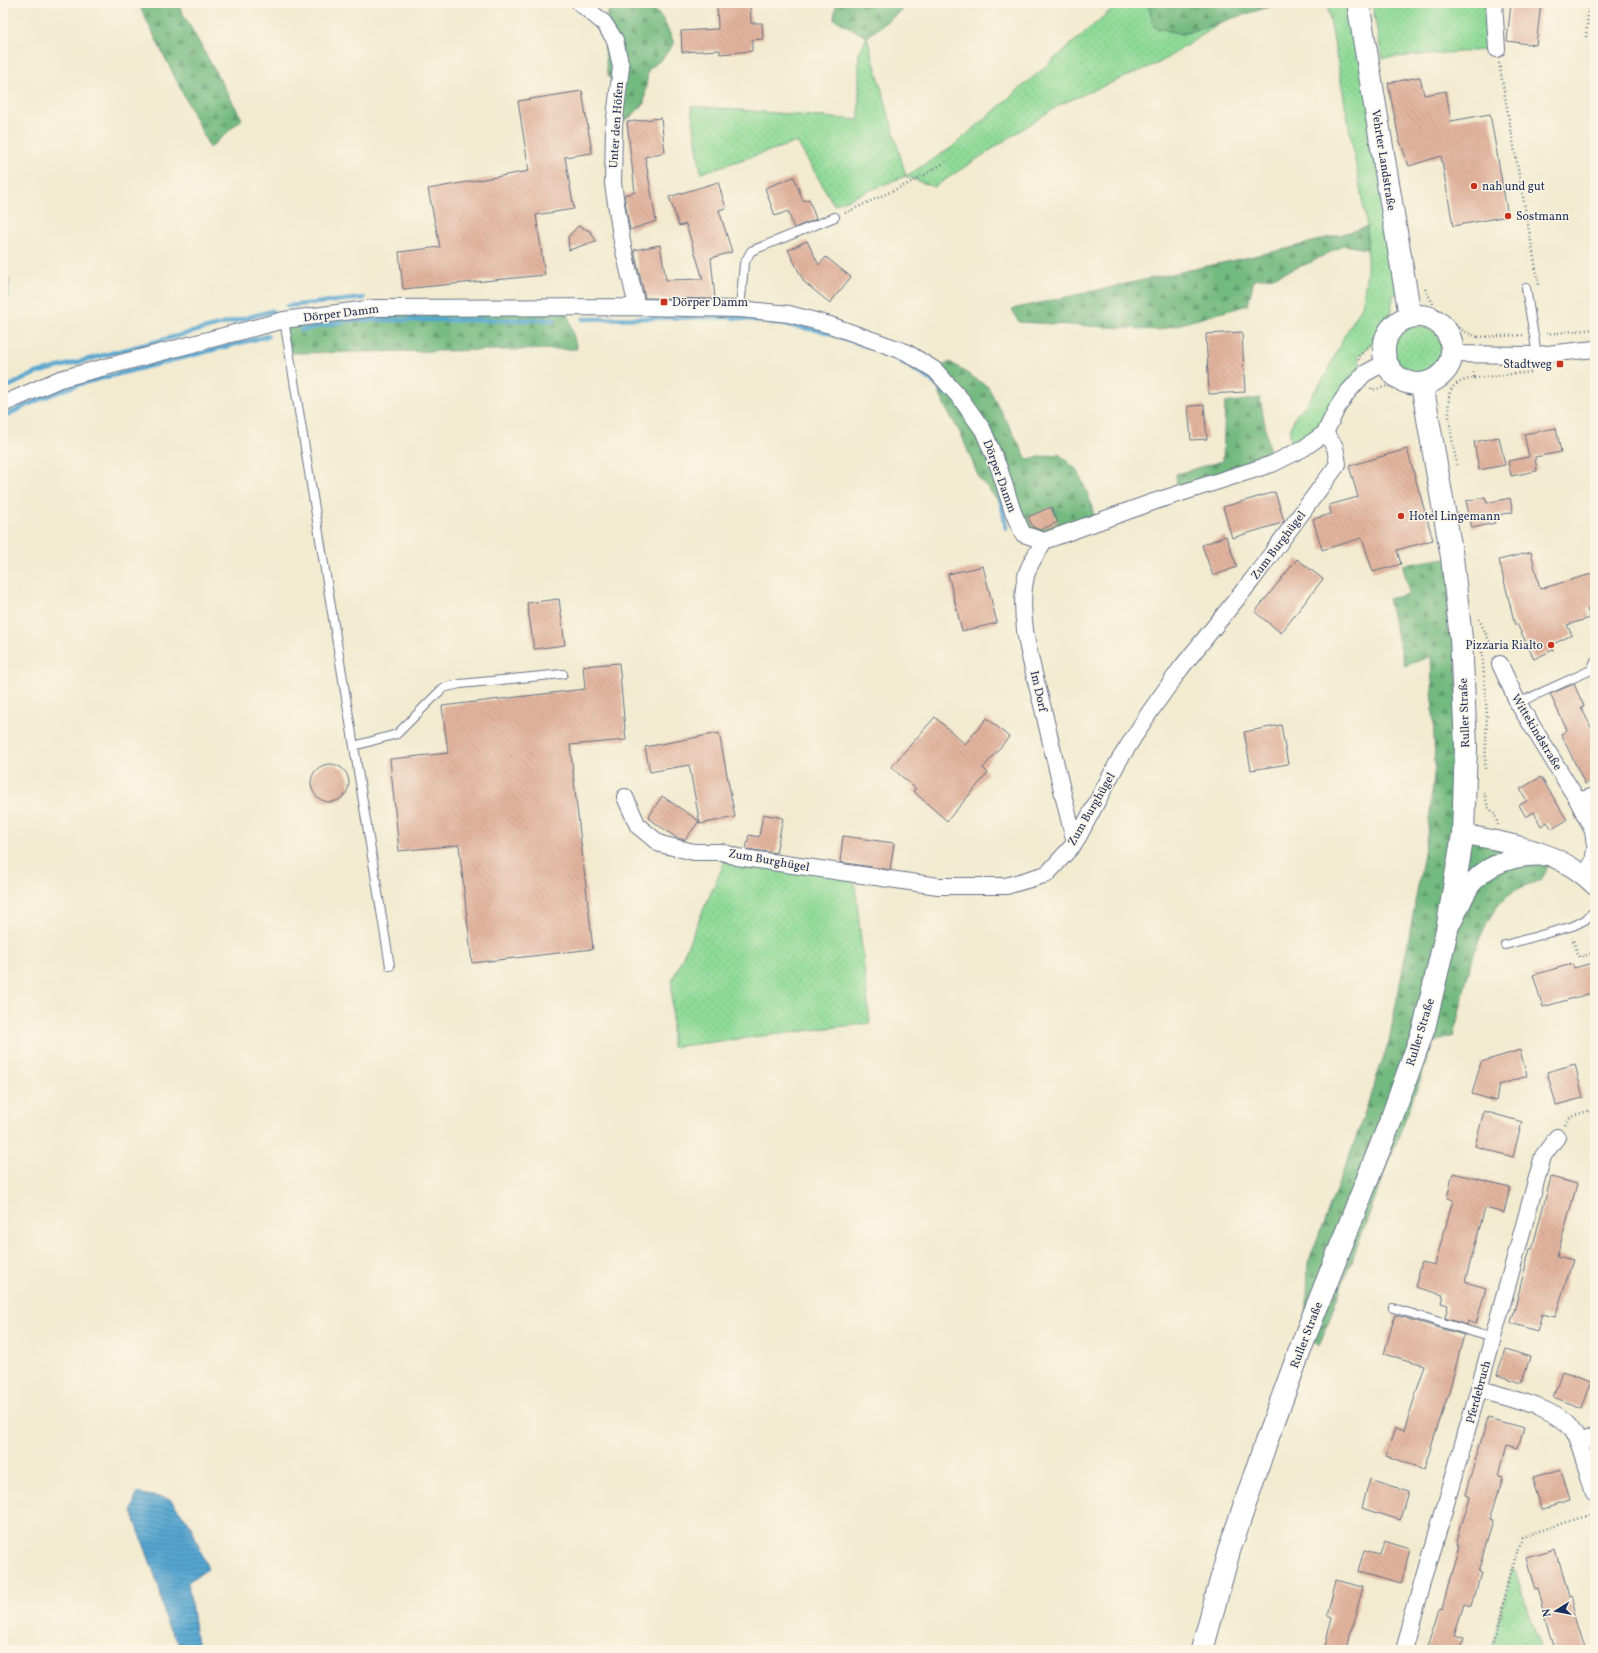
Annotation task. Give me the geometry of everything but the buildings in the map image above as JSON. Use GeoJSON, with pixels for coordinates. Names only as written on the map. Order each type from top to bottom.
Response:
{"type":"FeatureCollection","features":[{"type":"Feature","properties":{"kind":"main road","name":"Vehrter Landstraße"},"geometry":{"type":"LineString","coordinates":[[1358,3],[1410,316]]}},
{"type":"Feature","properties":{"kind":"main road"},"geometry":{"type":"LineString","coordinates":[[1410,316],[1422,316],[1433,319],[1442,326],[1449,336],[1452,354],[1447,368],[1434,380],[1424,394],[1414,384],[1402,380],[1393,374],[1386,362],[1384,346],[1386,336],[1398,321],[1410,316]]}},
{"type":"Feature","properties":{"kind":"main road","name":"Ruller Straße"},"geometry":{"type":"LineString","coordinates":[[1202,1650],[1229,1552],[1266,1442],[1306,1334],[1391,1120],[1424,1028],[1447,930],[1463,834],[1466,746],[1461,639],[1451,550],[1424,394]]}},
{"type":"Feature","properties":{"kind":"street","name":"Unter den Höfen"},"geometry":{"type":"LineString","coordinates":[[580,3],[604,23],[615,40],[621,67],[614,126],[613,184],[622,242],[638,307]]}},
{"type":"Feature","properties":{"kind":"street"},"geometry":{"type":"LineString","coordinates":[[1494,3],[1497,50]]}},
{"type":"Feature","properties":{"kind":"street","name":"Dörper Damm"},"geometry":{"type":"LineString","coordinates":[[3,404],[60,379],[284,320],[375,308],[638,307],[740,309],[789,314],[830,325],[906,352],[935,370],[961,399],[983,430],[999,468],[1013,512],[1023,534],[1044,541]]}},
{"type":"Feature","properties":{"kind":"street"},"geometry":{"type":"LineString","coordinates":[[1452,354],[1544,354],[1595,349]]}},
{"type":"Feature","properties":{"kind":"street"},"geometry":{"type":"LineString","coordinates":[[1044,541],[1153,502],[1272,464],[1304,448],[1324,433],[1347,393],[1364,374],[1386,362]]}},
{"type":"Feature","properties":{"kind":"street","name":"Zum Burghügel"},"geometry":{"type":"LineString","coordinates":[[625,797],[638,826],[660,844],[694,852],[722,852],[737,857],[938,886],[1006,886],[1047,874],[1075,843],[1118,762],[1181,668],[1252,580],[1338,464],[1335,447],[1324,433]]}},
{"type":"Feature","properties":{"kind":"street","name":"Im Dorf"},"geometry":{"type":"LineString","coordinates":[[1044,541],[1026,575],[1024,624],[1075,843]]}},
{"type":"Feature","properties":{"kind":"street","name":"Wittekindstraße"},"geometry":{"type":"LineString","coordinates":[[1500,664],[1518,703],[1578,801],[1592,831],[1595,845]]}},
{"type":"Feature","properties":{"kind":"street"},"geometry":{"type":"LineString","coordinates":[[1578,801],[1595,796]]}},
{"type":"Feature","properties":{"kind":"street"},"geometry":{"type":"LineString","coordinates":[[1463,834],[1517,844],[1553,857],[1590,881],[1595,850]]}},
{"type":"Feature","properties":{"kind":"street"},"geometry":{"type":"LineString","coordinates":[[1447,930],[1471,886],[1483,873],[1497,865],[1513,859],[1532,856],[1553,857]]}},
{"type":"Feature","properties":{"kind":"street","name":"Pferdebruch"},"geometry":{"type":"LineString","coordinates":[[1404,1650],[1479,1388],[1543,1156],[1557,1136]]}},
{"type":"Feature","properties":{"kind":"street"},"geometry":{"type":"LineString","coordinates":[[1479,1388],[1549,1411],[1568,1424],[1579,1443],[1595,1492]]}},
{"type":"Feature","properties":{"kind":"street"},"geometry":{"type":"LineString","coordinates":[[1579,1443],[1595,1437]]}},
{"type":"Feature","properties":{"kind":"lane"},"geometry":{"type":"LineString","coordinates":[[740,309],[744,264],[752,251],[835,217]]}},
{"type":"Feature","properties":{"kind":"lane"},"geometry":{"type":"LineString","coordinates":[[1526,288],[1544,354]]}},
{"type":"Feature","properties":{"kind":"lane"},"geometry":{"type":"LineString","coordinates":[[284,320],[390,966]]}},
{"type":"Feature","properties":{"kind":"lane"},"geometry":{"type":"LineString","coordinates":[[1518,703],[1591,670],[1595,662]]}},
{"type":"Feature","properties":{"kind":"lane"},"geometry":{"type":"LineString","coordinates":[[354,746],[397,734],[443,688],[460,684],[563,674]]}},
{"type":"Feature","properties":{"kind":"lane"},"geometry":{"type":"LineString","coordinates":[[1505,945],[1569,927],[1585,920],[1595,910]]}},
{"type":"Feature","properties":{"kind":"lane"},"geometry":{"type":"LineString","coordinates":[[1394,1308],[1493,1338]]}},
{"type":"Feature","properties":{"kind":"path"},"geometry":{"type":"LineString","coordinates":[[1586,37],[1589,3]]}},
{"type":"Feature","properties":{"kind":"path"},"geometry":{"type":"LineString","coordinates":[[1497,50],[1539,287]]}},
{"type":"Feature","properties":{"kind":"path"},"geometry":{"type":"LineString","coordinates":[[835,217],[916,180],[945,162]]}},
{"type":"Feature","properties":{"kind":"path"},"geometry":{"type":"LineString","coordinates":[[1474,378],[1477,337],[1460,329],[1435,306],[1425,289],[1394,294],[1390,315],[1380,326],[1373,342],[1358,357],[1372,390],[1388,386],[1405,393],[1412,408],[1424,394],[1447,401],[1452,388],[1465,380],[1534,372]]}},
{"type":"Feature","properties":{"kind":"path"},"geometry":{"type":"LineString","coordinates":[[1544,354],[1546,326]]}},
{"type":"Feature","properties":{"kind":"path"},"geometry":{"type":"LineString","coordinates":[[1479,619],[1500,664]]}},
{"type":"Feature","properties":{"kind":"path"},"geometry":{"type":"LineString","coordinates":[[1569,927],[1578,957],[1595,953]]}},
{"type":"Feature","properties":{"kind":"path"},"geometry":{"type":"LineString","coordinates":[[1557,1136],[1571,1116],[1595,1109]]}},
{"type":"Feature","properties":{"kind":"path"},"geometry":{"type":"LineString","coordinates":[[1491,1650],[1521,1537],[1595,1514]]}},
{"type":"Feature","properties":{"kind":"green space"},"geometry":{"type":"Polygon","coordinates":[[[138,3],[177,3],[242,119],[210,148],[138,3]]]}},
{"type":"Feature","properties":{"kind":"green space"},"geometry":{"type":"Polygon","coordinates":[[[621,3],[648,3],[663,19],[674,43],[662,59],[648,70],[644,104],[632,116],[614,126],[618,92],[607,73],[604,23],[609,9],[621,3]]]}},
{"type":"Feature","properties":{"kind":"green space"},"geometry":{"type":"Polygon","coordinates":[[[836,3],[911,3],[867,37],[834,19],[836,3]]]}},
{"type":"Feature","properties":{"kind":"green space"},"geometry":{"type":"Polygon","coordinates":[[[1119,3],[1148,3],[1154,27],[1182,34],[1221,23],[1161,62],[1061,104],[934,187],[905,176],[834,205],[797,142],[701,173],[691,106],[859,120],[859,53],[867,37],[906,176],[951,148],[1119,3]]]}},
{"type":"Feature","properties":{"kind":"green space"},"geometry":{"type":"Polygon","coordinates":[[[1148,3],[1282,3],[1182,34],[1154,27],[1148,3]]]}},
{"type":"Feature","properties":{"kind":"green space"},"geometry":{"type":"Polygon","coordinates":[[[1327,3],[1358,3],[1406,292],[1394,294],[1390,315],[1380,326],[1373,342],[1358,357],[1364,374],[1304,448],[1293,444],[1290,437],[1291,426],[1296,415],[1307,403],[1327,373],[1343,338],[1362,306],[1367,271],[1367,227],[1327,3]]]}},
{"type":"Feature","properties":{"kind":"green space"},"geometry":{"type":"Polygon","coordinates":[[[1372,3],[1494,3],[1497,49],[1382,58],[1372,3]]]}},
{"type":"Feature","properties":{"kind":"green space"},"geometry":{"type":"Polygon","coordinates":[[[1367,227],[1367,249],[1344,245],[1309,263],[1273,277],[1254,279],[1248,305],[1159,330],[1019,322],[1012,309],[1290,248],[1367,227]]]}},
{"type":"Feature","properties":{"kind":"green space"},"geometry":{"type":"Polygon","coordinates":[[[566,308],[577,349],[289,353],[284,320],[566,308]]]}},
{"type":"Feature","properties":{"kind":"green space"},"geometry":{"type":"Polygon","coordinates":[[[1418,326],[1427,328],[1435,333],[1440,341],[1442,350],[1440,359],[1435,367],[1427,372],[1418,374],[1409,372],[1401,367],[1396,359],[1394,350],[1396,341],[1401,333],[1409,328],[1418,326]]]}},
{"type":"Feature","properties":{"kind":"green space"},"geometry":{"type":"Polygon","coordinates":[[[950,362],[988,387],[1027,459],[1059,454],[1078,471],[1089,497],[1096,522],[1044,541],[1003,506],[979,478],[961,434],[946,409],[939,392],[935,370],[950,362]]]}},
{"type":"Feature","properties":{"kind":"green space"},"geometry":{"type":"Polygon","coordinates":[[[1260,398],[1272,464],[1178,494],[1176,474],[1223,461],[1225,403],[1260,398]]]}},
{"type":"Feature","properties":{"kind":"green space"},"geometry":{"type":"Polygon","coordinates":[[[1452,557],[1463,834],[1553,857],[1541,880],[1514,891],[1501,902],[1491,916],[1483,932],[1470,966],[1454,1036],[1432,1043],[1422,1075],[1319,1346],[1306,1334],[1308,1263],[1355,1141],[1389,1041],[1428,830],[1435,765],[1431,656],[1405,666],[1388,599],[1409,594],[1403,565],[1452,557]]]}},
{"type":"Feature","properties":{"kind":"green space"},"geometry":{"type":"Polygon","coordinates":[[[728,854],[854,874],[870,1023],[672,1047],[672,981],[728,854]]]}},
{"type":"Feature","properties":{"kind":"green space"},"geometry":{"type":"Polygon","coordinates":[[[1512,1569],[1515,1570],[1541,1650],[1491,1650],[1512,1569]]]}},
{"type":"Feature","properties":{"kind":"water"},"geometry":{"type":"Polygon","coordinates":[[[3,275],[9,280],[7,299],[3,302],[3,275]]]}},
{"type":"Feature","properties":{"kind":"water"},"geometry":{"type":"Polygon","coordinates":[[[136,1493],[170,1499],[190,1524],[208,1569],[188,1582],[198,1650],[183,1650],[166,1623],[159,1587],[132,1512],[136,1493]]]}},
{"type":"Feature","properties":{"kind":"waterway"},"geometry":{"type":"LineString","coordinates":[[287,306],[364,298]]}},
{"type":"Feature","properties":{"kind":"waterway"},"geometry":{"type":"LineString","coordinates":[[3,389],[36,373],[272,311]]}},
{"type":"Feature","properties":{"kind":"waterway"},"geometry":{"type":"LineString","coordinates":[[583,319],[728,317],[823,331],[873,348],[893,357],[931,380],[948,395]]}},
{"type":"Feature","properties":{"kind":"waterway"},"geometry":{"type":"LineString","coordinates":[[301,330],[350,320],[555,320]]}},
{"type":"Feature","properties":{"kind":"waterway"},"geometry":{"type":"LineString","coordinates":[[3,417],[42,398],[83,383],[268,336]]}},
{"type":"Feature","properties":{"kind":"waterway"},"geometry":{"type":"LineString","coordinates":[[1000,494],[1006,528]]}},
{"type":"Feature","properties":{"kind":"place","name":"nah und gut"},"geometry":{"type":"Point","coordinates":[1474,186]}},
{"type":"Feature","properties":{"kind":"place","name":"Sostmann"},"geometry":{"type":"Point","coordinates":[1508,216]}},
{"type":"Feature","properties":{"kind":"place","name":"Dörper Damm"},"geometry":{"type":"Point","coordinates":[664,302]}},
{"type":"Feature","properties":{"kind":"place","name":"Stadtweg"},"geometry":{"type":"Point","coordinates":[1560,364]}},
{"type":"Feature","properties":{"kind":"place","name":"Hotel Lingemann"},"geometry":{"type":"Point","coordinates":[1401,516]}},
{"type":"Feature","properties":{"kind":"place","name":"Pizzaria Rialto"},"geometry":{"type":"Point","coordinates":[1551,645]}}]}
